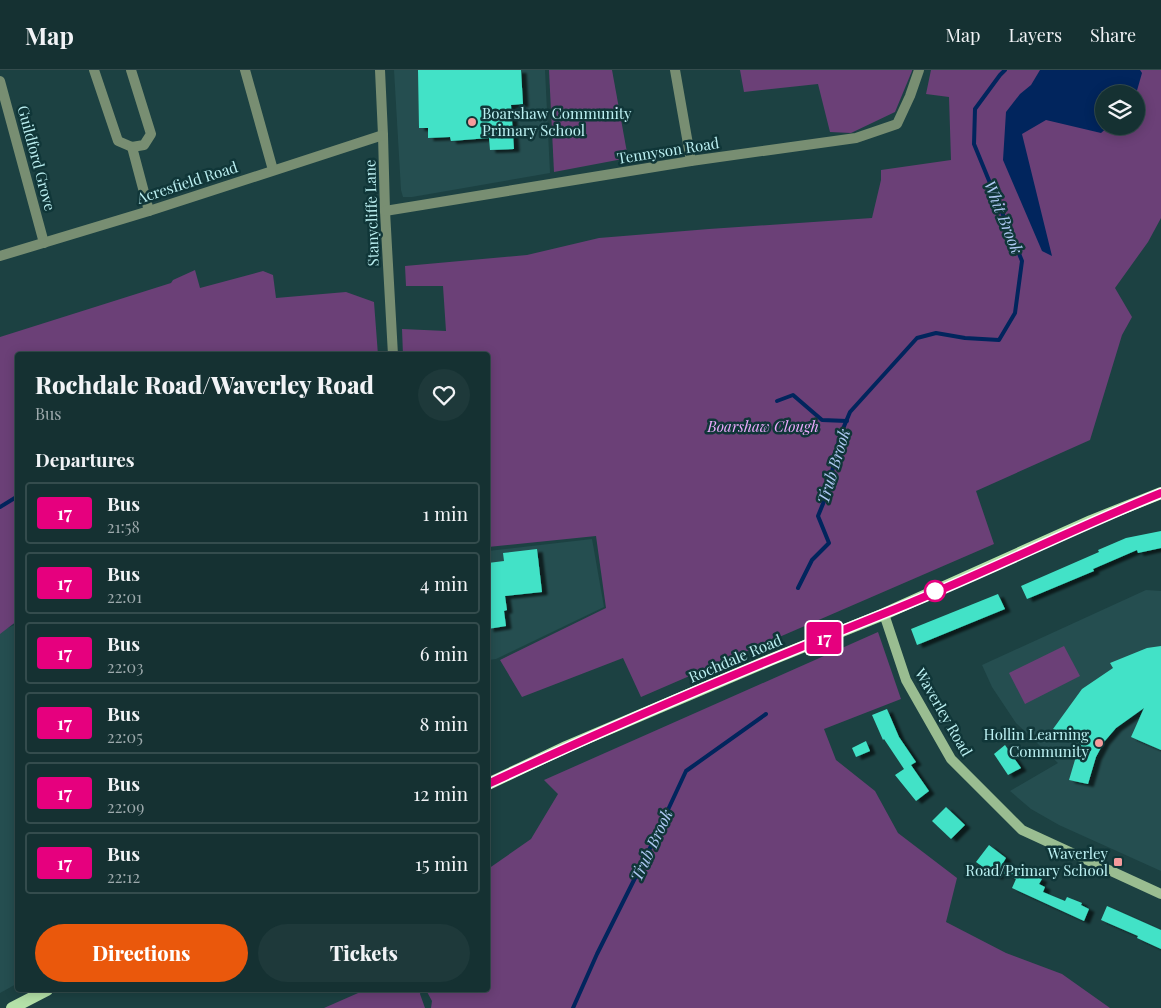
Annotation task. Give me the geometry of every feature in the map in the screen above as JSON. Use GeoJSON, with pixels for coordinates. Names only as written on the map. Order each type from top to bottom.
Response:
{"type":"FeatureCollection","features":[{"type":"Feature","properties":{"kind":"main road","name":"Rochdale Road"},"geometry":{"type":"LineString","coordinates":[[490,783],[610,729],[884,614],[1161,493]]}},
{"type":"Feature","properties":{"kind":"main road"},"geometry":{"type":"LineString","coordinates":[[12,1008],[42,992]]}},
{"type":"Feature","properties":{"kind":"street"},"geometry":{"type":"LineString","coordinates":[[94,70],[118,141],[132,147],[144,145],[151,134],[131,70]]}},
{"type":"Feature","properties":{"kind":"street"},"geometry":{"type":"LineString","coordinates":[[245,70],[273,170]]}},
{"type":"Feature","properties":{"kind":"street","name":"Stanycliffe Lane"},"geometry":{"type":"LineString","coordinates":[[380,70],[393,352]]}},
{"type":"Feature","properties":{"kind":"street"},"geometry":{"type":"LineString","coordinates":[[676,70],[691,161]]}},
{"type":"Feature","properties":{"kind":"street","name":"Tennyson Road"},"geometry":{"type":"LineString","coordinates":[[385,212],[691,161],[856,138],[897,124],[919,70]]}},
{"type":"Feature","properties":{"kind":"street","name":"Guildford Grove"},"geometry":{"type":"LineString","coordinates":[[0,81],[44,243]]}},
{"type":"Feature","properties":{"kind":"street","name":"Acresfield Road"},"geometry":{"type":"LineString","coordinates":[[0,256],[149,211],[384,135]]}},
{"type":"Feature","properties":{"kind":"street"},"geometry":{"type":"LineString","coordinates":[[132,147],[149,211]]}},
{"type":"Feature","properties":{"kind":"street","name":"Waverley Road"},"geometry":{"type":"LineString","coordinates":[[884,614],[906,680],[951,759],[1022,830],[1161,894]]}},
{"type":"Feature","properties":{"kind":"shaded area","name":"Boarshaw Community Primary School"},"geometry":{"type":"Polygon","coordinates":[[[394,70],[545,70],[550,173],[403,197],[401,190],[394,70]]]}},
{"type":"Feature","properties":{"kind":"shaded area"},"geometry":{"type":"Polygon","coordinates":[[[592,539],[604,607],[496,659],[490,660],[490,551],[592,539]]]}},
{"type":"Feature","properties":{"kind":"shaded area","name":"Hollin Learning Community"},"geometry":{"type":"Polygon","coordinates":[[[1146,590],[1161,591],[1161,871],[1059,825],[1031,809],[1010,791],[1058,763],[1016,723],[992,687],[982,665],[1146,590]]]}},
{"type":"Feature","properties":{"kind":"shaded area"},"geometry":{"type":"Polygon","coordinates":[[[15,625],[15,985],[0,993],[0,631],[15,625]]]}},
{"type":"Feature","properties":{"kind":"green space"},"geometry":{"type":"Polygon","coordinates":[[[549,70],[612,70],[628,158],[554,172],[549,70]]]}},
{"type":"Feature","properties":{"kind":"green space"},"geometry":{"type":"Polygon","coordinates":[[[740,70],[912,71],[895,112],[851,133],[830,132],[818,84],[744,92],[740,70]]]}},
{"type":"Feature","properties":{"kind":"green space","name":"Boarshaw Clough"},"geometry":{"type":"Polygon","coordinates":[[[931,70],[1161,70],[1161,218],[1148,242],[1115,288],[1132,317],[1122,335],[1090,440],[976,491],[994,544],[641,697],[623,658],[522,697],[500,660],[606,608],[596,536],[490,547],[490,352],[403,352],[402,329],[446,331],[443,286],[406,286],[405,266],[527,255],[599,238],[872,218],[881,180],[881,170],[951,160],[949,97],[926,94],[931,70]]]}},
{"type":"Feature","properties":{"kind":"green space"},"geometry":{"type":"Polygon","coordinates":[[[195,270],[200,288],[263,271],[273,275],[276,298],[346,292],[374,302],[378,352],[15,352],[15,623],[0,634],[0,337],[171,283],[173,280],[195,270]]]}},
{"type":"Feature","properties":{"kind":"green space"},"geometry":{"type":"Polygon","coordinates":[[[878,632],[901,699],[824,729],[836,760],[875,791],[898,833],[957,878],[946,922],[1006,953],[1062,974],[1110,1008],[431,1008],[432,1001],[427,992],[490,992],[490,868],[531,839],[558,794],[544,780],[878,632]]]}},
{"type":"Feature","properties":{"kind":"green space"},"geometry":{"type":"Polygon","coordinates":[[[1064,646],[1080,676],[1025,704],[1009,673],[1064,646]]]}},
{"type":"Feature","properties":{"kind":"green space"},"geometry":{"type":"Polygon","coordinates":[[[360,992],[420,992],[425,1008],[324,1008],[360,992]]]}},
{"type":"Feature","properties":{"kind":"water"},"geometry":{"type":"Polygon","coordinates":[[[1040,70],[1140,70],[1142,73],[1139,85],[1095,85],[1095,132],[1046,120],[1022,134],[1052,256],[1042,251],[1003,160],[1006,112],[1020,94],[1031,85],[1040,70]]]}},
{"type":"Feature","properties":{"kind":"building"},"geometry":{"type":"Polygon","coordinates":[[[418,70],[521,70],[523,104],[511,105],[514,149],[490,150],[489,138],[451,141],[450,137],[428,138],[428,128],[419,128],[418,70]]]}},
{"type":"Feature","properties":{"kind":"building"},"geometry":{"type":"Polygon","coordinates":[[[1161,531],[1161,548],[1138,553],[1137,550],[1093,569],[1094,571],[1027,599],[1021,586],[1099,552],[1098,550],[1126,538],[1161,531]]]}},
{"type":"Feature","properties":{"kind":"building"},"geometry":{"type":"Polygon","coordinates":[[[537,549],[542,592],[505,596],[507,610],[504,611],[506,626],[490,629],[490,563],[504,561],[503,553],[537,549]]]}},
{"type":"Feature","properties":{"kind":"building"},"geometry":{"type":"Polygon","coordinates":[[[998,594],[1005,609],[917,645],[911,629],[998,594]]]}},
{"type":"Feature","properties":{"kind":"building"},"geometry":{"type":"Polygon","coordinates":[[[1161,646],[1161,750],[1131,737],[1144,708],[1116,728],[1104,742],[1096,757],[1088,784],[1069,780],[1080,743],[1053,729],[1082,689],[1113,668],[1110,663],[1147,648],[1161,646]]]}},
{"type":"Feature","properties":{"kind":"building"},"geometry":{"type":"Polygon","coordinates":[[[887,709],[899,737],[916,762],[911,765],[929,791],[916,801],[895,775],[904,769],[883,740],[872,715],[887,709]]]}},
{"type":"Feature","properties":{"kind":"building"},"geometry":{"type":"Polygon","coordinates":[[[866,741],[870,751],[856,757],[852,748],[866,741]]]}},
{"type":"Feature","properties":{"kind":"building"},"geometry":{"type":"Polygon","coordinates":[[[1005,745],[1021,768],[1008,775],[994,754],[1005,745]]]}},
{"type":"Feature","properties":{"kind":"building"},"geometry":{"type":"Polygon","coordinates":[[[946,807],[965,825],[951,839],[932,821],[946,807]]]}},
{"type":"Feature","properties":{"kind":"building"},"geometry":{"type":"Polygon","coordinates":[[[989,845],[1006,858],[1003,863],[1042,879],[1039,884],[1045,887],[1043,892],[1065,901],[1067,897],[1082,903],[1081,905],[1089,909],[1084,921],[1012,888],[1016,879],[1000,872],[997,877],[976,862],[989,845]]]}},
{"type":"Feature","properties":{"kind":"building"},"geometry":{"type":"Polygon","coordinates":[[[1107,906],[1161,930],[1161,949],[1137,938],[1138,936],[1101,920],[1107,906]]]}},
{"type":"Feature","properties":{"kind":"waterway","name":"Whit Brook"},"geometry":{"type":"LineString","coordinates":[[798,588],[812,560],[829,543],[818,516],[827,494],[840,436],[850,412],[917,338],[936,333],[965,338],[999,340],[1015,313],[1022,261],[974,144],[975,109],[1005,70]]}},
{"type":"Feature","properties":{"kind":"waterway","name":"Whit Brook"},"geometry":{"type":"LineString","coordinates":[[777,401],[793,395],[822,420],[847,421]]}},
{"type":"Feature","properties":{"kind":"waterway","name":"Whit Brook"},"geometry":{"type":"LineString","coordinates":[[0,507],[15,498]]}},
{"type":"Feature","properties":{"kind":"waterway","name":"Trub Brook"},"geometry":{"type":"LineString","coordinates":[[573,1008],[597,954],[686,771],[766,714]]}},
{"type":"Feature","properties":{"kind":"bus line","name":"17"},"geometry":{"type":"LineString","coordinates":[[490,783],[566,747],[770,660],[884,614],[1161,493]]}},
{"type":"Feature","properties":{"kind":"place","name":"Boarshaw Community Primary School"},"geometry":{"type":"Point","coordinates":[472,122]}},
{"type":"Feature","properties":{"kind":"place","name":"Hollin Learning Community"},"geometry":{"type":"Point","coordinates":[1099,743]}},
{"type":"Feature","properties":{"kind":"place","name":"Waverley Road/Primary School"},"geometry":{"type":"Point","coordinates":[1118,862]}}]}
